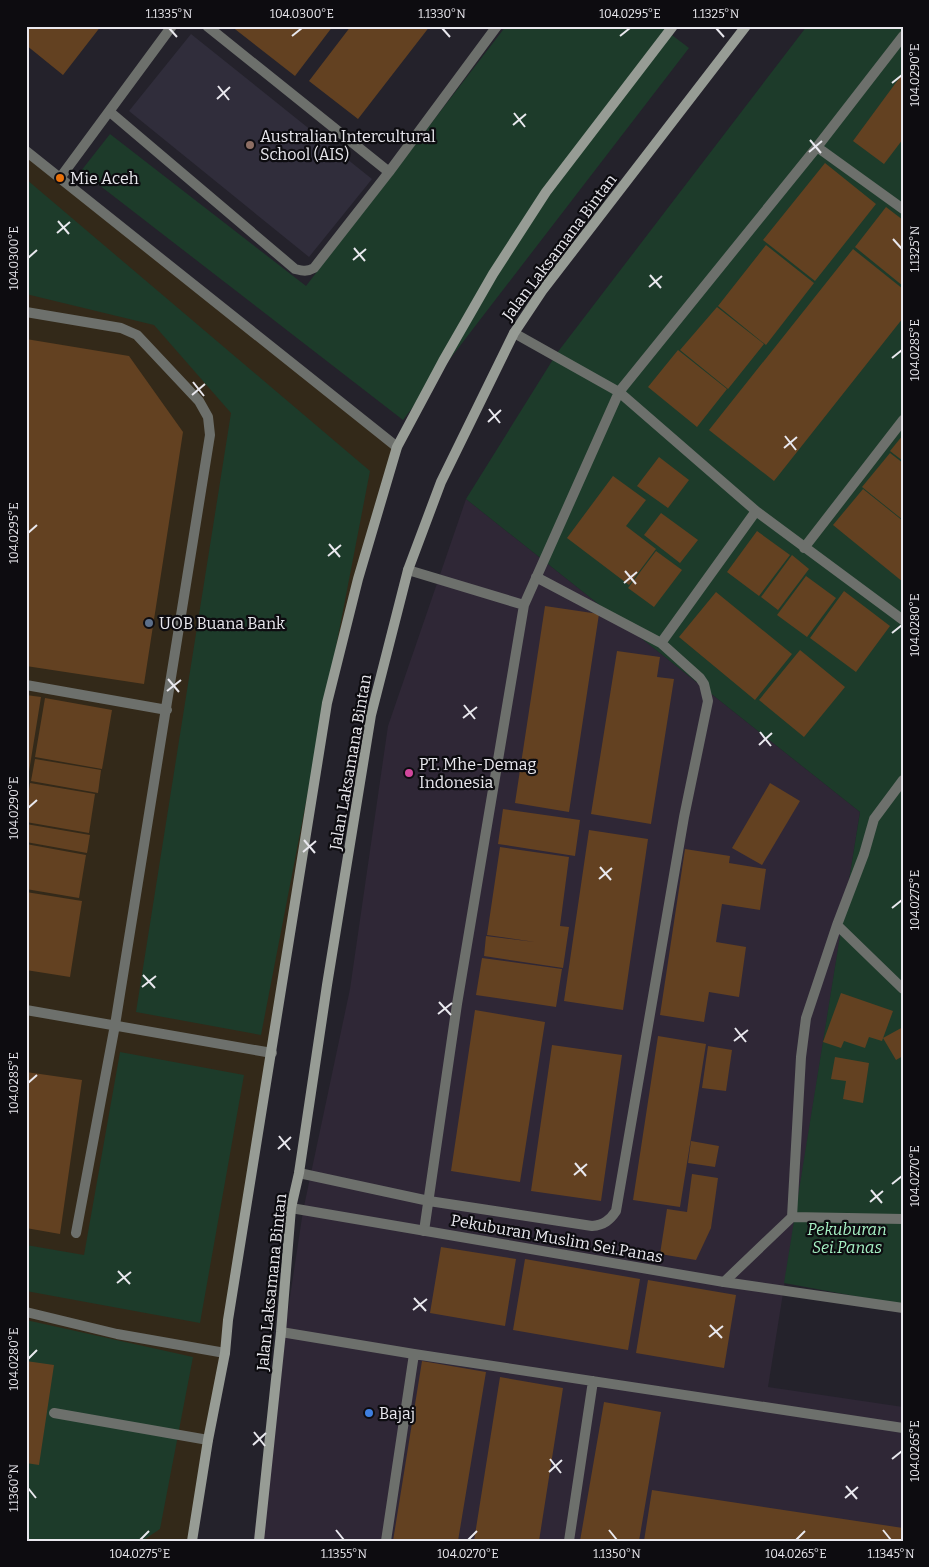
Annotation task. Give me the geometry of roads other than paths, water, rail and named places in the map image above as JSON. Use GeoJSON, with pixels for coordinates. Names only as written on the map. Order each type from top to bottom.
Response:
{"type":"FeatureCollection","features":[{"type":"Feature","properties":{"kind":"main road","name":"Jalan Laksamana Bintan"},"geometry":{"type":"LineString","coordinates":[[192,1541],[208,1440],[225,1353],[228,1320],[272,1053],[326,703],[358,579],[397,447],[443,361],[493,274],[546,192],[673,26]]}},
{"type":"Feature","properties":{"kind":"main road","name":"Jalan Laksamana Bintan"},"geometry":{"type":"LineString","coordinates":[[259,1541],[281,1332],[291,1208],[299,1173],[371,715],[408,570],[441,482],[514,333],[542,291],[746,26]]}},
{"type":"Feature","properties":{"kind":"street"},"geometry":{"type":"LineString","coordinates":[[60,178],[172,26]]}},
{"type":"Feature","properties":{"kind":"street"},"geometry":{"type":"LineString","coordinates":[[207,26],[389,172]]}},
{"type":"Feature","properties":{"kind":"street"},"geometry":{"type":"LineString","coordinates":[[110,112],[295,269],[309,271],[314,268],[389,172],[497,26]]}},
{"type":"Feature","properties":{"kind":"street"},"geometry":{"type":"LineString","coordinates":[[424,1231],[458,1004],[524,605],[619,392],[817,147],[903,36]]}},
{"type":"Feature","properties":{"kind":"street"},"geometry":{"type":"LineString","coordinates":[[817,147],[903,209]]}},
{"type":"Feature","properties":{"kind":"street"},"geometry":{"type":"LineString","coordinates":[[26,152],[397,447]]}},
{"type":"Feature","properties":{"kind":"street"},"geometry":{"type":"LineString","coordinates":[[26,312],[121,328],[136,335],[199,401],[208,417],[210,435],[115,1025],[76,1233]]}},
{"type":"Feature","properties":{"kind":"street"},"geometry":{"type":"LineString","coordinates":[[514,333],[619,392],[756,511],[903,620]]}},
{"type":"Feature","properties":{"kind":"street"},"geometry":{"type":"LineString","coordinates":[[804,548],[903,420]]}},
{"type":"Feature","properties":{"kind":"street"},"geometry":{"type":"LineString","coordinates":[[662,643],[756,511]]}},
{"type":"Feature","properties":{"kind":"street"},"geometry":{"type":"LineString","coordinates":[[408,570],[524,605]]}},
{"type":"Feature","properties":{"kind":"street"},"geometry":{"type":"LineString","coordinates":[[299,1173],[429,1201],[592,1226],[610,1220],[616,1211],[684,817],[708,701],[704,684],[700,678],[662,643],[536,577]]}},
{"type":"Feature","properties":{"kind":"street"},"geometry":{"type":"LineString","coordinates":[[26,686],[167,710]]}},
{"type":"Feature","properties":{"kind":"street"},"geometry":{"type":"LineString","coordinates":[[724,1282],[792,1217],[801,1057],[806,1018],[837,925],[864,854],[874,819],[903,780]]}},
{"type":"Feature","properties":{"kind":"street"},"geometry":{"type":"LineString","coordinates":[[837,925],[903,989]]}},
{"type":"Feature","properties":{"kind":"street"},"geometry":{"type":"LineString","coordinates":[[26,1010],[272,1053]]}},
{"type":"Feature","properties":{"kind":"street","name":"Pekuburan Muslim Sei.Panas"},"geometry":{"type":"LineString","coordinates":[[291,1208],[724,1282],[903,1308]]}},
{"type":"Feature","properties":{"kind":"street"},"geometry":{"type":"LineString","coordinates":[[792,1217],[903,1219]]}},
{"type":"Feature","properties":{"kind":"street"},"geometry":{"type":"LineString","coordinates":[[26,1312],[118,1334],[225,1353]]}},
{"type":"Feature","properties":{"kind":"street"},"geometry":{"type":"LineString","coordinates":[[281,1332],[903,1428]]}},
{"type":"Feature","properties":{"kind":"street"},"geometry":{"type":"LineString","coordinates":[[386,1541],[414,1354]]}},
{"type":"Feature","properties":{"kind":"street"},"geometry":{"type":"LineString","coordinates":[[569,1541],[593,1381]]}},
{"type":"Feature","properties":{"kind":"street"},"geometry":{"type":"LineString","coordinates":[[54,1413],[208,1440]]}},
{"type":"Feature","properties":{"kind":"place","name":"Australian Intercultural School (AIS)"},"geometry":{"type":"Point","coordinates":[250,145]}},
{"type":"Feature","properties":{"kind":"place","name":"Mie Aceh"},"geometry":{"type":"Point","coordinates":[60,178]}},
{"type":"Feature","properties":{"kind":"place","name":"UOB Buana Bank"},"geometry":{"type":"Point","coordinates":[149,623]}},
{"type":"Feature","properties":{"kind":"place","name":"PT. Mhe-Demag Indonesia"},"geometry":{"type":"Point","coordinates":[409,773]}},
{"type":"Feature","properties":{"kind":"place","name":"Bajaj"},"geometry":{"type":"Point","coordinates":[369,1413]}},
{"type":"Feature","properties":{"kind":"park label","name":"Pekuburan Sei.Panas"},"geometry":{"type":"Point","coordinates":[847,1238]}}]}
